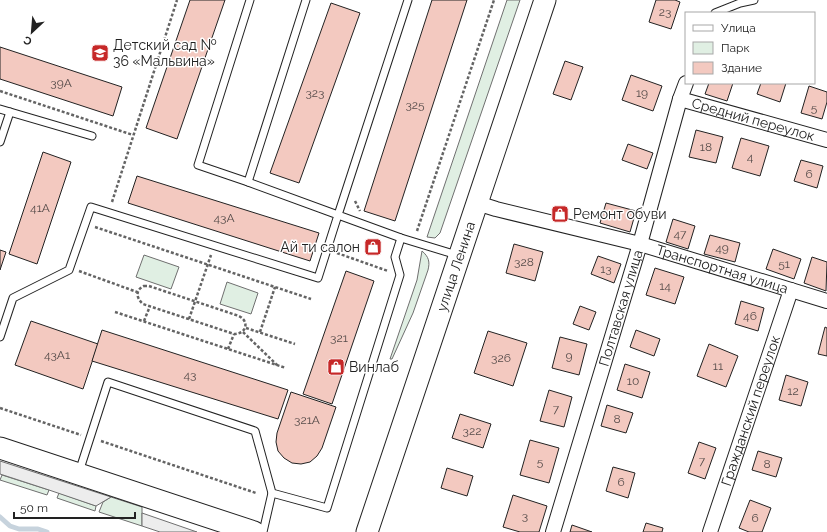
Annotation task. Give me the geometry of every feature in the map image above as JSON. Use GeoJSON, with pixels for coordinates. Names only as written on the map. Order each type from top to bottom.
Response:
{"type":"FeatureCollection","features":[{"type":"Feature","properties":{"kind":"main road","name":"улица Ленина"},"geometry":{"type":"LineString","coordinates":[[367,532],[545,0]]}},
{"type":"Feature","properties":{"kind":"main road"},"geometry":{"type":"LineString","coordinates":[[0,448],[254,532]]}},
{"type":"Feature","properties":{"kind":"street","name":"Полтавская улица"},"geometry":{"type":"LineString","coordinates":[[553,532],[640,244],[680,99],[686,84]]}},
{"type":"Feature","properties":{"kind":"street","name":"Средний переулок"},"geometry":{"type":"LineString","coordinates":[[680,99],[827,140]]}},
{"type":"Feature","properties":{"kind":"street","name":"Транспортная улица"},"geometry":{"type":"LineString","coordinates":[[477,202],[496,209],[640,244],[827,301]]}},
{"type":"Feature","properties":{"kind":"street","name":"Гражданский переулок"},"geometry":{"type":"LineString","coordinates":[[710,532],[791,290]]}},
{"type":"Feature","properties":{"kind":"lane"},"geometry":{"type":"LineString","coordinates":[[250,0],[198,165],[401,238],[459,256]]}},
{"type":"Feature","properties":{"kind":"lane"},"geometry":{"type":"LineString","coordinates":[[248,182],[306,0]]}},
{"type":"Feature","properties":{"kind":"lane"},"geometry":{"type":"LineString","coordinates":[[0,337],[13,298],[69,270],[91,207],[108,214],[318,278],[408,0]]}},
{"type":"Feature","properties":{"kind":"lane"},"geometry":{"type":"LineString","coordinates":[[718,12],[740,3],[754,0]]}},
{"type":"Feature","properties":{"kind":"lane"},"geometry":{"type":"LineString","coordinates":[[0,108],[92,136]]}},
{"type":"Feature","properties":{"kind":"lane"},"geometry":{"type":"LineString","coordinates":[[0,142],[10,112]]}},
{"type":"Feature","properties":{"kind":"lane"},"geometry":{"type":"LineString","coordinates":[[272,493],[327,508],[400,275],[395,257],[401,238]]}},
{"type":"Feature","properties":{"kind":"lane"},"geometry":{"type":"LineString","coordinates":[[79,474],[108,382],[255,431],[272,493],[263,532]]}},
{"type":"Feature","properties":{"kind":"path"},"geometry":{"type":"LineString","coordinates":[[108,214],[177,0]]}},
{"type":"Feature","properties":{"kind":"path"},"geometry":{"type":"LineString","coordinates":[[416,234],[494,0]]}},
{"type":"Feature","properties":{"kind":"path"},"geometry":{"type":"LineString","coordinates":[[0,91],[133,135]]}},
{"type":"Feature","properties":{"kind":"path"},"geometry":{"type":"LineString","coordinates":[[356,196],[355,201],[361,212]]}},
{"type":"Feature","properties":{"kind":"path"},"geometry":{"type":"LineString","coordinates":[[85,224],[311,299]]}},
{"type":"Feature","properties":{"kind":"path"},"geometry":{"type":"LineString","coordinates":[[189,319],[214,246]]}},
{"type":"Feature","properties":{"kind":"path"},"geometry":{"type":"LineString","coordinates":[[327,250],[400,275]]}},
{"type":"Feature","properties":{"kind":"path"},"geometry":{"type":"LineString","coordinates":[[70,268],[137,292]]}},
{"type":"Feature","properties":{"kind":"path"},"geometry":{"type":"LineString","coordinates":[[149,286],[195,301],[244,318],[246,328],[243,332],[234,334],[150,306],[140,301],[137,296],[137,292],[140,288],[149,286]]}},
{"type":"Feature","properties":{"kind":"path"},"geometry":{"type":"LineString","coordinates":[[260,332],[275,287]]}},
{"type":"Feature","properties":{"kind":"path"},"geometry":{"type":"LineString","coordinates":[[144,322],[150,306]]}},
{"type":"Feature","properties":{"kind":"path"},"geometry":{"type":"LineString","coordinates":[[115,312],[286,368]]}},
{"type":"Feature","properties":{"kind":"path"},"geometry":{"type":"LineString","coordinates":[[246,328],[295,344]]}},
{"type":"Feature","properties":{"kind":"path"},"geometry":{"type":"LineString","coordinates":[[243,332],[278,366]]}},
{"type":"Feature","properties":{"kind":"path"},"geometry":{"type":"LineString","coordinates":[[228,349],[234,334]]}},
{"type":"Feature","properties":{"kind":"path"},"geometry":{"type":"LineString","coordinates":[[0,408],[256,493]]}},
{"type":"Feature","properties":{"kind":"green space"},"geometry":{"type":"Polygon","coordinates":[[[507,0],[520,0],[440,233],[435,238],[427,237],[507,0]]]}},
{"type":"Feature","properties":{"kind":"green space"},"geometry":{"type":"Polygon","coordinates":[[[422,251],[428,260],[428,270],[413,313],[392,359],[390,359],[417,280],[422,251]]]}},
{"type":"Feature","properties":{"kind":"green space"},"geometry":{"type":"Polygon","coordinates":[[[144,255],[179,267],[171,289],[136,277],[144,255]]]}},
{"type":"Feature","properties":{"kind":"green space"},"geometry":{"type":"Polygon","coordinates":[[[227,282],[258,293],[251,314],[220,304],[227,282]]]}},
{"type":"Feature","properties":{"kind":"green space"},"geometry":{"type":"Polygon","coordinates":[[[2,475],[49,490],[47,495],[0,480],[2,475]]]}},
{"type":"Feature","properties":{"kind":"green space"},"geometry":{"type":"Polygon","coordinates":[[[59,493],[96,506],[95,511],[57,498],[59,493]]]}},
{"type":"Feature","properties":{"kind":"green space"},"geometry":{"type":"Polygon","coordinates":[[[111,497],[142,507],[142,526],[99,512],[103,502],[111,497]]]}},
{"type":"Feature","properties":{"kind":"shaded area"},"geometry":{"type":"Polygon","coordinates":[[[0,461],[111,497],[96,506],[0,474],[0,461]]]}},
{"type":"Feature","properties":{"kind":"shaded area"},"geometry":{"type":"Polygon","coordinates":[[[142,513],[197,532],[160,532],[142,526],[142,513]]]}},
{"type":"Feature","properties":{"kind":"building"},"geometry":{"type":"Polygon","coordinates":[[[190,0],[225,0],[177,139],[146,128],[190,0]]]}},
{"type":"Feature","properties":{"kind":"building"},"geometry":{"type":"Polygon","coordinates":[[[432,0],[467,0],[395,221],[364,211],[432,0]]]}},
{"type":"Feature","properties":{"kind":"building"},"geometry":{"type":"Polygon","coordinates":[[[656,0],[675,0],[680,2],[671,29],[649,22],[656,0]]]}},
{"type":"Feature","properties":{"kind":"building"},"geometry":{"type":"Polygon","coordinates":[[[331,3],[360,13],[299,183],[270,173],[331,3]]]}},
{"type":"Feature","properties":{"kind":"building"},"geometry":{"type":"Polygon","coordinates":[[[0,47],[122,87],[113,116],[0,79],[0,47]]]}},
{"type":"Feature","properties":{"kind":"building"},"geometry":{"type":"Polygon","coordinates":[[[565,61],[583,67],[571,100],[553,94],[565,61]]]}},
{"type":"Feature","properties":{"kind":"building"},"geometry":{"type":"Polygon","coordinates":[[[631,75],[662,86],[653,111],[622,100],[631,75]]]}},
{"type":"Feature","properties":{"kind":"building"},"geometry":{"type":"Polygon","coordinates":[[[709,84],[733,84],[727,101],[705,94],[709,84]]]}},
{"type":"Feature","properties":{"kind":"building"},"geometry":{"type":"Polygon","coordinates":[[[761,84],[786,84],[780,102],[757,94],[761,84]]]}},
{"type":"Feature","properties":{"kind":"building"},"geometry":{"type":"Polygon","coordinates":[[[809,86],[827,92],[827,102],[822,119],[801,113],[809,86]]]}},
{"type":"Feature","properties":{"kind":"building"},"geometry":{"type":"Polygon","coordinates":[[[696,130],[723,137],[716,163],[689,157],[696,130]]]}},
{"type":"Feature","properties":{"kind":"building"},"geometry":{"type":"Polygon","coordinates":[[[741,138],[769,146],[760,176],[732,168],[741,138]]]}},
{"type":"Feature","properties":{"kind":"building"},"geometry":{"type":"Polygon","coordinates":[[[628,144],[653,153],[647,169],[622,160],[628,144]]]}},
{"type":"Feature","properties":{"kind":"building"},"geometry":{"type":"Polygon","coordinates":[[[43,152],[71,162],[37,264],[9,254],[43,152]]]}},
{"type":"Feature","properties":{"kind":"building"},"geometry":{"type":"Polygon","coordinates":[[[801,160],[823,166],[817,188],[794,181],[801,160]]]}},
{"type":"Feature","properties":{"kind":"building"},"geometry":{"type":"Polygon","coordinates":[[[137,176],[319,233],[310,261],[128,203],[137,176]]]}},
{"type":"Feature","properties":{"kind":"building"},"geometry":{"type":"Polygon","coordinates":[[[606,203],[636,211],[630,232],[600,223],[606,203]]]}},
{"type":"Feature","properties":{"kind":"building"},"geometry":{"type":"Polygon","coordinates":[[[673,219],[695,226],[688,249],[666,242],[673,219]]]}},
{"type":"Feature","properties":{"kind":"building"},"geometry":{"type":"Polygon","coordinates":[[[710,235],[740,243],[735,262],[704,254],[710,235]]]}},
{"type":"Feature","properties":{"kind":"building"},"geometry":{"type":"Polygon","coordinates":[[[514,244],[543,252],[535,281],[506,273],[514,244]]]}},
{"type":"Feature","properties":{"kind":"building"},"geometry":{"type":"Polygon","coordinates":[[[773,249],[801,259],[794,279],[766,269],[773,249]]]}},
{"type":"Feature","properties":{"kind":"building"},"geometry":{"type":"Polygon","coordinates":[[[0,250],[6,252],[0,270],[0,250]]]}},
{"type":"Feature","properties":{"kind":"building"},"geometry":{"type":"Polygon","coordinates":[[[598,256],[621,264],[614,283],[591,274],[598,256]]]}},
{"type":"Feature","properties":{"kind":"building"},"geometry":{"type":"Polygon","coordinates":[[[812,257],[827,262],[826,291],[804,283],[812,257]]]}},
{"type":"Feature","properties":{"kind":"building"},"geometry":{"type":"Polygon","coordinates":[[[655,268],[684,277],[675,304],[646,295],[655,268]]]}},
{"type":"Feature","properties":{"kind":"building"},"geometry":{"type":"Polygon","coordinates":[[[346,271],[374,281],[332,404],[303,394],[346,271]]]}},
{"type":"Feature","properties":{"kind":"building"},"geometry":{"type":"Polygon","coordinates":[[[741,301],[764,308],[758,331],[735,324],[741,301]]]}},
{"type":"Feature","properties":{"kind":"building"},"geometry":{"type":"Polygon","coordinates":[[[580,306],[596,312],[589,330],[573,324],[580,306]]]}},
{"type":"Feature","properties":{"kind":"building"},"geometry":{"type":"Polygon","coordinates":[[[31,321],[98,344],[83,389],[15,365],[31,321]]]}},
{"type":"Feature","properties":{"kind":"building"},"geometry":{"type":"Polygon","coordinates":[[[825,327],[827,328],[827,356],[818,354],[825,327]]]}},
{"type":"Feature","properties":{"kind":"building"},"geometry":{"type":"Polygon","coordinates":[[[102,330],[288,390],[278,419],[92,361],[102,330]]]}},
{"type":"Feature","properties":{"kind":"building"},"geometry":{"type":"Polygon","coordinates":[[[636,330],[660,339],[654,356],[630,347],[636,330]]]}},
{"type":"Feature","properties":{"kind":"building"},"geometry":{"type":"Polygon","coordinates":[[[488,331],[527,343],[513,386],[474,373],[488,331]]]}},
{"type":"Feature","properties":{"kind":"building"},"geometry":{"type":"Polygon","coordinates":[[[560,337],[587,344],[579,375],[552,368],[560,337]]]}},
{"type":"Feature","properties":{"kind":"building"},"geometry":{"type":"Polygon","coordinates":[[[709,344],[738,356],[726,387],[697,376],[709,344]]]}},
{"type":"Feature","properties":{"kind":"building"},"geometry":{"type":"Polygon","coordinates":[[[625,364],[650,372],[642,398],[617,390],[625,364]]]}},
{"type":"Feature","properties":{"kind":"building"},"geometry":{"type":"Polygon","coordinates":[[[786,375],[808,382],[801,406],[779,400],[786,375]]]}},
{"type":"Feature","properties":{"kind":"building"},"geometry":{"type":"Polygon","coordinates":[[[549,390],[572,397],[564,427],[540,421],[549,390]]]}},
{"type":"Feature","properties":{"kind":"building"},"geometry":{"type":"Polygon","coordinates":[[[291,392],[336,407],[322,448],[317,456],[310,462],[301,464],[292,463],[284,458],[278,451],[276,442],[277,433],[291,392]]]}},
{"type":"Feature","properties":{"kind":"building"},"geometry":{"type":"Polygon","coordinates":[[[607,405],[633,413],[626,433],[601,426],[607,405]]]}},
{"type":"Feature","properties":{"kind":"building"},"geometry":{"type":"Polygon","coordinates":[[[460,414],[491,424],[483,448],[452,438],[460,414]]]}},
{"type":"Feature","properties":{"kind":"building"},"geometry":{"type":"Polygon","coordinates":[[[530,440],[559,448],[549,483],[520,475],[530,440]]]}},
{"type":"Feature","properties":{"kind":"building"},"geometry":{"type":"Polygon","coordinates":[[[699,442],[716,448],[705,479],[688,473],[699,442]]]}},
{"type":"Feature","properties":{"kind":"building"},"geometry":{"type":"Polygon","coordinates":[[[758,451],[782,458],[776,477],[752,470],[758,451]]]}},
{"type":"Feature","properties":{"kind":"building"},"geometry":{"type":"Polygon","coordinates":[[[613,467],[635,473],[628,498],[606,491],[613,467]]]}},
{"type":"Feature","properties":{"kind":"building"},"geometry":{"type":"Polygon","coordinates":[[[447,468],[473,476],[467,496],[441,488],[447,468]]]}},
{"type":"Feature","properties":{"kind":"building"},"geometry":{"type":"Polygon","coordinates":[[[513,495],[547,506],[539,532],[520,532],[503,527],[513,495]]]}},
{"type":"Feature","properties":{"kind":"building"},"geometry":{"type":"Polygon","coordinates":[[[750,500],[771,508],[762,532],[749,532],[739,528],[750,500]]]}},
{"type":"Feature","properties":{"kind":"building"},"geometry":{"type":"Polygon","coordinates":[[[646,523],[663,528],[662,532],[643,532],[646,523]]]}},
{"type":"Feature","properties":{"kind":"building"},"geometry":{"type":"Polygon","coordinates":[[[572,525],[592,532],[570,532],[572,525]]]}},
{"type":"Feature","properties":{"kind":"waterway"},"geometry":{"type":"LineString","coordinates":[[0,517],[10,526],[19,529],[38,529],[47,532]]}},
{"type":"Feature","properties":{"kind":"place","name":"Детский сад № 36 «Мальвина»"},"geometry":{"type":"Point","coordinates":[100,53]}},
{"type":"Feature","properties":{"kind":"place","name":"Ремонт обуви"},"geometry":{"type":"Point","coordinates":[560,214]}},
{"type":"Feature","properties":{"kind":"place","name":"Ай ти салон"},"geometry":{"type":"Point","coordinates":[373,247]}},
{"type":"Feature","properties":{"kind":"place","name":"Винлаб"},"geometry":{"type":"Point","coordinates":[336,367]}}]}
